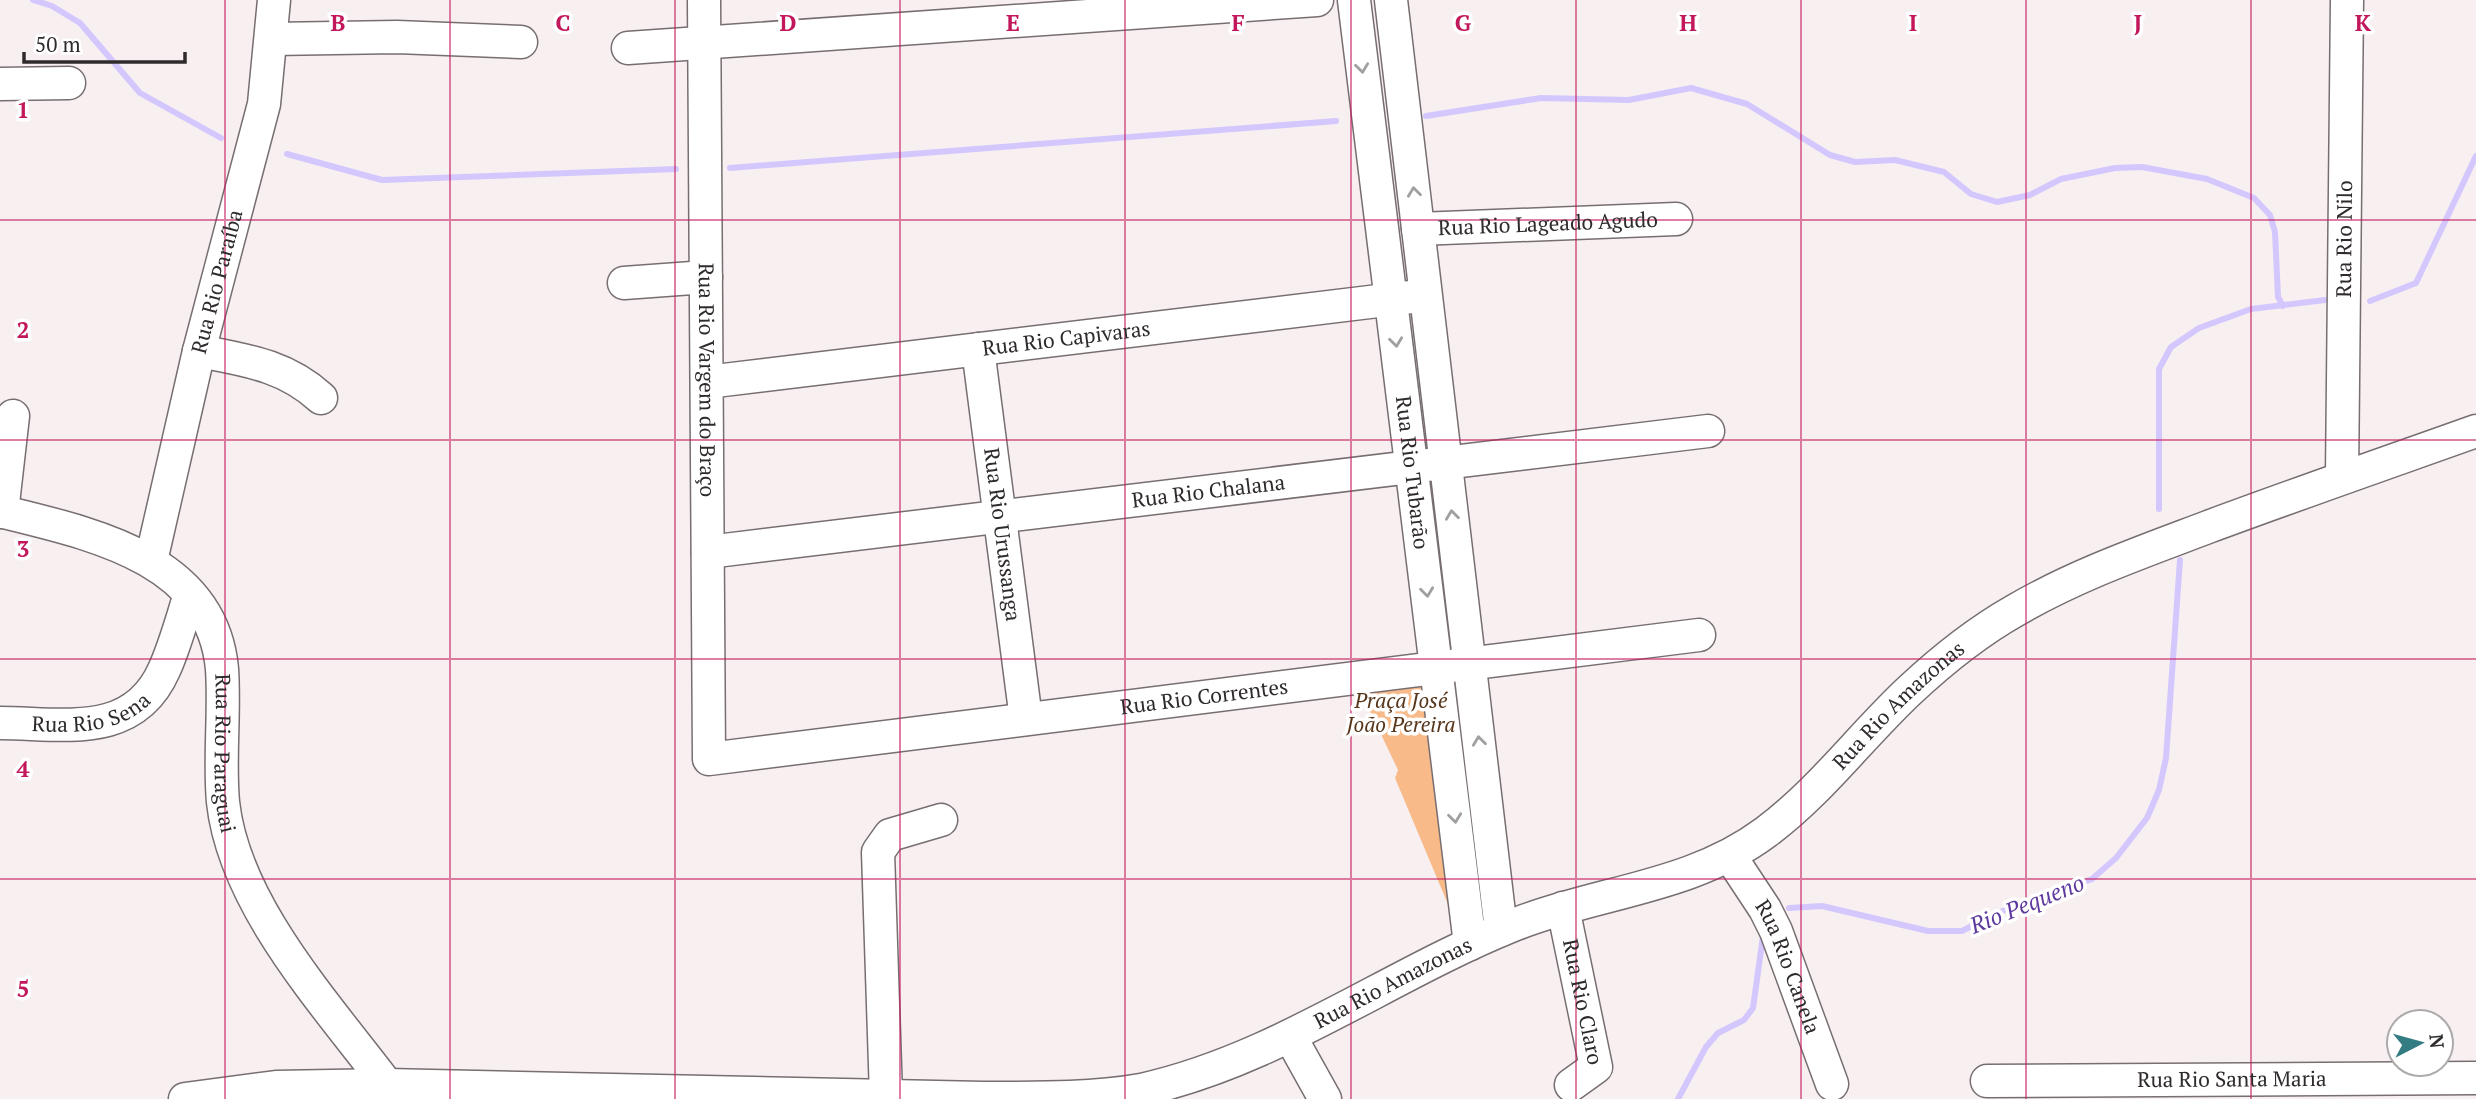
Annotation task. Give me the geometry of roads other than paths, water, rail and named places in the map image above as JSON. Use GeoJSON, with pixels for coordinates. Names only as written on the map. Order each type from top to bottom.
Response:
{"type":"FeatureCollection","features":[{"type":"Feature","properties":{"kind":"street","name":"Rua Rio Paraíba"},"geometry":{"type":"LineString","coordinates":[[151,561],[199,351],[264,104],[274,0]]}},
{"type":"Feature","properties":{"kind":"street","name":"Rua Rio Vargem do Braço"},"geometry":{"type":"LineString","coordinates":[[704,0],[709,759]]}},
{"type":"Feature","properties":{"kind":"street"},"geometry":{"type":"LineString","coordinates":[[628,48],[1317,0]]}},
{"type":"Feature","properties":{"kind":"street","name":"Rua Rio Tubarão"},"geometry":{"type":"LineString","coordinates":[[1354,0],[1470,944]]}},
{"type":"Feature","properties":{"kind":"street","name":"Rua Rio Tubarão"},"geometry":{"type":"LineString","coordinates":[[1391,0],[1501,930]]}},
{"type":"Feature","properties":{"kind":"street","name":"Rua Rio Nilo"},"geometry":{"type":"LineString","coordinates":[[2342,477],[2347,0]]}},
{"type":"Feature","properties":{"kind":"street"},"geometry":{"type":"LineString","coordinates":[[272,39],[404,37],[521,42]]}},
{"type":"Feature","properties":{"kind":"street"},"geometry":{"type":"LineString","coordinates":[[0,84],[69,83]]}},
{"type":"Feature","properties":{"kind":"street","name":"Rua Rio Lageado Agudo"},"geometry":{"type":"LineString","coordinates":[[1418,229],[1676,219]]}},
{"type":"Feature","properties":{"kind":"street"},"geometry":{"type":"LineString","coordinates":[[624,283],[706,277]]}},
{"type":"Feature","properties":{"kind":"street","name":"Rua Rio Capivaras"},"geometry":{"type":"LineString","coordinates":[[707,383],[1426,295]]}},
{"type":"Feature","properties":{"kind":"street","name":"Rua Rio Urussanga"},"geometry":{"type":"LineString","coordinates":[[978,349],[1026,719]]}},
{"type":"Feature","properties":{"kind":"street"},"geometry":{"type":"LineString","coordinates":[[199,351],[276,368],[306,385],[321,398]]}},
{"type":"Feature","properties":{"kind":"street"},"geometry":{"type":"LineString","coordinates":[[1,511],[13,416]]}},
{"type":"Feature","properties":{"kind":"street","name":"Rua Rio Chalana"},"geometry":{"type":"LineString","coordinates":[[708,552],[1707,431]]}},
{"type":"Feature","properties":{"kind":"street","name":"Rua Rio Amazonas"},"geometry":{"type":"LineString","coordinates":[[185,1099],[387,1085],[983,1099],[1139,1095],[1291,1038],[1501,930],[1563,908],[1678,878],[1730,856],[1765,833],[1814,790],[1929,673],[2013,611],[2122,559],[2342,477],[2476,431]]}},
{"type":"Feature","properties":{"kind":"street","name":"Rua Rio Paraguai"},"geometry":{"type":"LineString","coordinates":[[1,511],[104,539],[151,561],[190,594],[210,624],[220,657],[223,802],[225,824],[237,864],[300,970],[387,1085]]}},
{"type":"Feature","properties":{"kind":"street","name":"Rua Rio Sena"},"geometry":{"type":"LineString","coordinates":[[0,723],[96,723],[128,714],[153,690],[164,672],[190,594]]}},
{"type":"Feature","properties":{"kind":"street","name":"Rua Rio Correntes"},"geometry":{"type":"LineString","coordinates":[[709,759],[1699,635]]}},
{"type":"Feature","properties":{"kind":"street"},"geometry":{"type":"LineString","coordinates":[[886,1096],[878,852],[891,835],[941,820]]}},
{"type":"Feature","properties":{"kind":"street","name":"Rua Rio Canela"},"geometry":{"type":"LineString","coordinates":[[1730,856],[1765,909],[1776,931],[1832,1084]]}},
{"type":"Feature","properties":{"kind":"street","name":"Rua Rio Claro"},"geometry":{"type":"LineString","coordinates":[[1563,908],[1596,1067],[1571,1084]]}},
{"type":"Feature","properties":{"kind":"street"},"geometry":{"type":"LineString","coordinates":[[1291,1038],[1325,1099]]}},
{"type":"Feature","properties":{"kind":"street","name":"Rua Rio Santa Maria"},"geometry":{"type":"LineString","coordinates":[[1987,1081],[2476,1078]]}},
{"type":"Feature","properties":{"kind":"waterway"},"geometry":{"type":"LineString","coordinates":[[33,0],[52,6],[80,23],[140,93],[221,138]]}},
{"type":"Feature","properties":{"kind":"waterway"},"geometry":{"type":"LineString","coordinates":[[1426,116],[1541,98],[1629,100],[1691,88],[1747,104],[1830,155],[1855,162],[1895,160],[1944,172],[1971,194],[1997,202],[2030,195],[2061,179],[2115,168],[2142,167],[2207,179],[2254,198],[2270,215],[2275,232],[2278,297],[2283,306]]}},
{"type":"Feature","properties":{"kind":"waterway"},"geometry":{"type":"LineString","coordinates":[[730,168],[1336,121]]}},
{"type":"Feature","properties":{"kind":"waterway"},"geometry":{"type":"LineString","coordinates":[[287,154],[382,180],[676,169]]}},
{"type":"Feature","properties":{"kind":"waterway","name":"Rio Pequeno"},"geometry":{"type":"LineString","coordinates":[[2370,301],[2416,283],[2476,156]]}},
{"type":"Feature","properties":{"kind":"waterway","name":"Rio Pequeno"},"geometry":{"type":"LineString","coordinates":[[2159,509],[2159,369],[2171,347],[2199,328],[2251,309],[2325,300]]}},
{"type":"Feature","properties":{"kind":"waterway","name":"Rio Pequeno"},"geometry":{"type":"LineString","coordinates":[[1789,908],[1822,906],[1928,931],[1962,931],[1997,913],[2092,879],[2116,858],[2147,818],[2159,790],[2166,758],[2180,560]]}},
{"type":"Feature","properties":{"kind":"waterway","name":"Rio Pequeno"},"geometry":{"type":"LineString","coordinates":[[1678,1099],[1706,1047],[1718,1033],[1744,1020],[1753,1008],[1763,936]]}},
{"type":"Feature","properties":{"kind":"park label","name":"Praça José João Pereira"},"geometry":{"type":"Point","coordinates":[1401,713]}}]}
